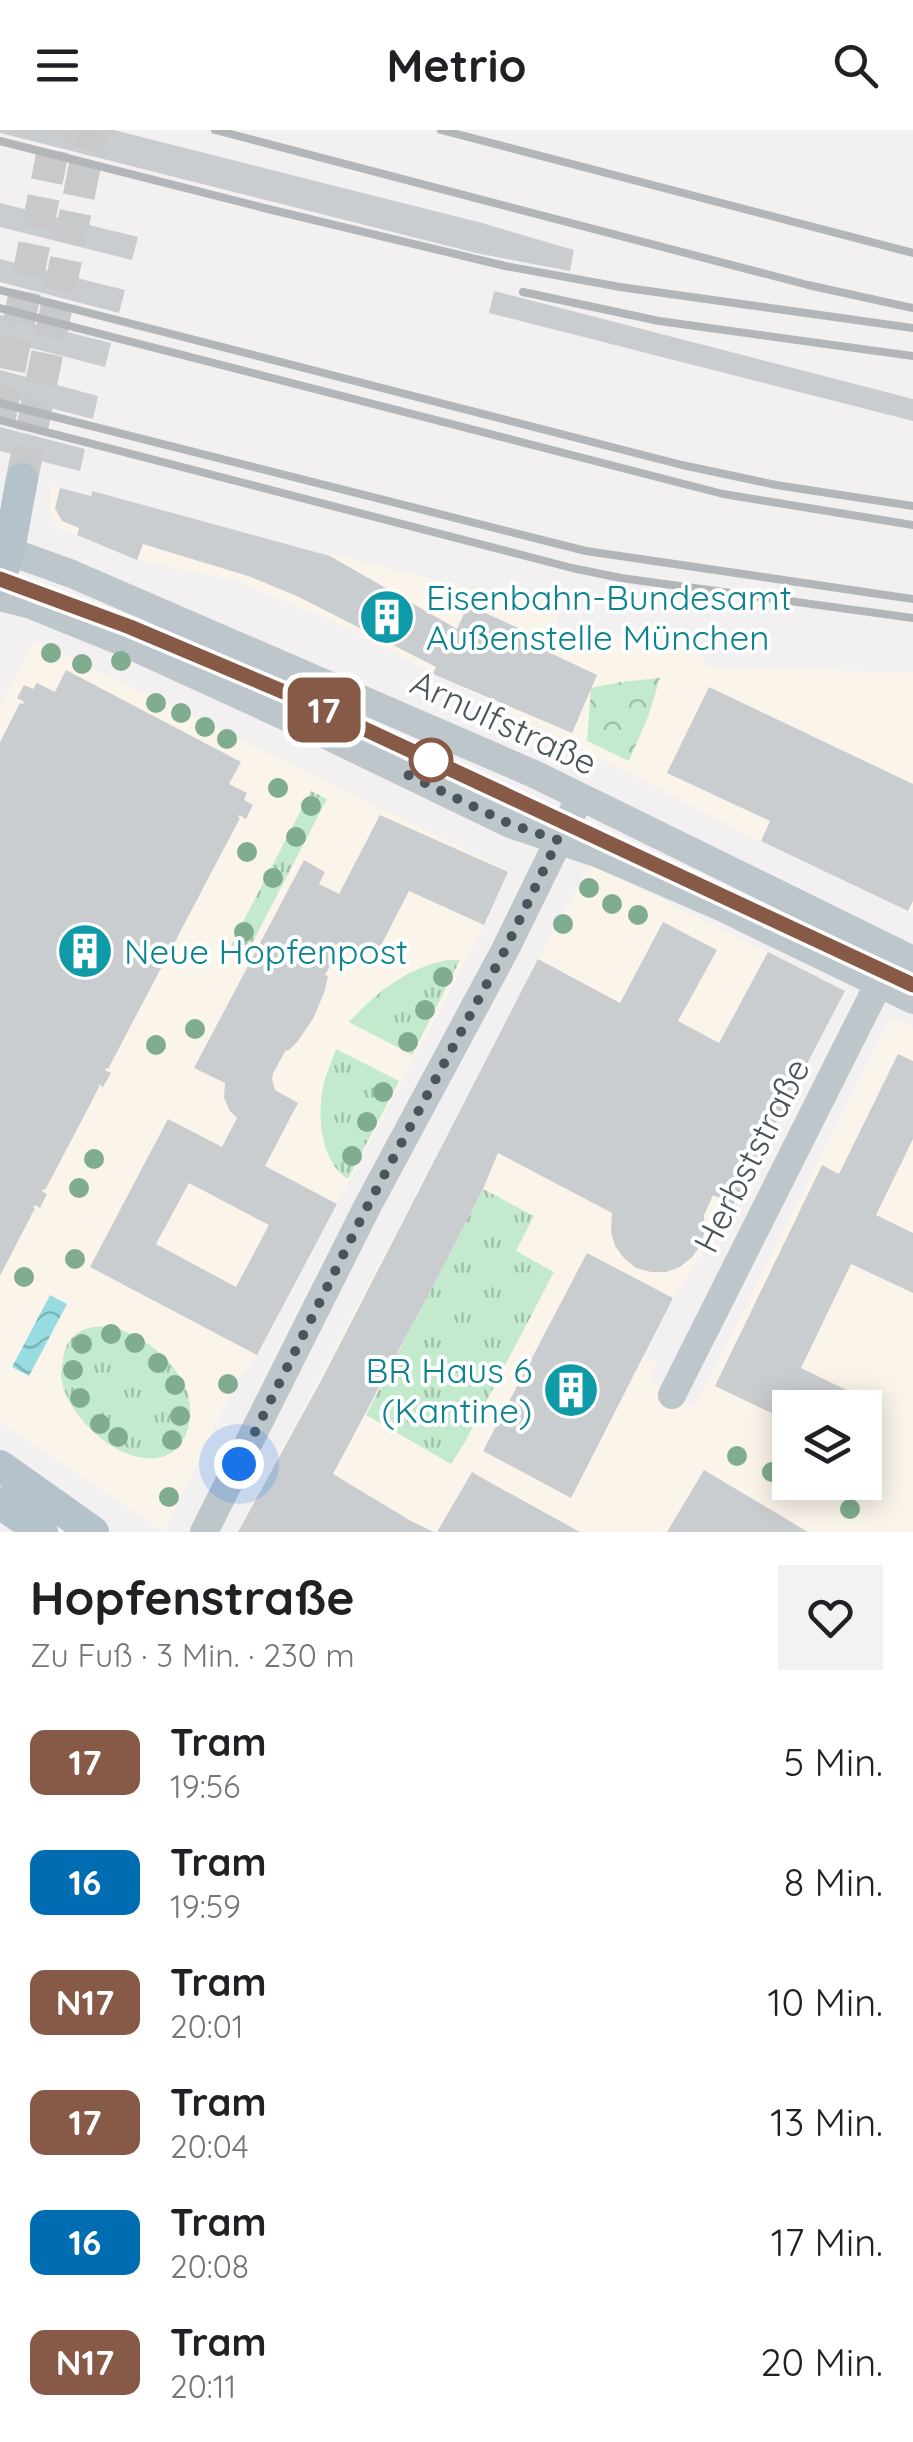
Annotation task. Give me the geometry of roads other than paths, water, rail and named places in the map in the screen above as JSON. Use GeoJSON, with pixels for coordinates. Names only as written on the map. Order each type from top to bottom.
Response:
{"type":"FeatureCollection","features":[{"type":"Feature","properties":{"kind":"main road"},"geometry":{"type":"LineString","coordinates":[[3,559],[22,479]]}},
{"type":"Feature","properties":{"kind":"main road"},"geometry":{"type":"LineString","coordinates":[[0,1466],[93,1532]]}},
{"type":"Feature","properties":{"kind":"main road"},"geometry":{"type":"LineString","coordinates":[[0,1503],[42,1532]]}},
{"type":"Feature","properties":{"kind":"street","name":"Arnulfstraße"},"geometry":{"type":"LineString","coordinates":[[3,559],[133,600],[534,774],[905,955]]}},
{"type":"Feature","properties":{"kind":"street"},"geometry":{"type":"LineString","coordinates":[[0,597],[31,605],[124,643],[510,824],[599,854],[723,908],[913,1000]]}},
{"type":"Feature","properties":{"kind":"street"},"geometry":{"type":"LineString","coordinates":[[204,1532],[580,797]]}},
{"type":"Feature","properties":{"kind":"street","name":"Herbststraße"},"geometry":{"type":"LineString","coordinates":[[672,1394],[879,984],[905,955]]}},
{"type":"Feature","properties":{"kind":"water"},"geometry":{"type":"Polygon","coordinates":[[[50,1295],[67,1304],[29,1376],[12,1367],[50,1295]]]}},
{"type":"Feature","properties":{"kind":"tunnel"},"geometry":{"type":"LineString","coordinates":[[0,417],[57,130]]}},
{"type":"Feature","properties":{"kind":"tunnel"},"geometry":{"type":"LineString","coordinates":[[22,479],[92,130]]}},
{"type":"Feature","properties":{"kind":"tram line"},"geometry":{"type":"LineString","coordinates":[[0,579],[130,627],[296,697],[913,985]]}},
{"type":"Feature","properties":{"kind":"tram line","name":"17"},"geometry":{"type":"LineString","coordinates":[[0,579],[130,627],[296,697],[913,985]]}},
{"type":"Feature","properties":{"kind":"railway"},"geometry":{"type":"LineString","coordinates":[[215,130],[808,285],[913,308]]}},
{"type":"Feature","properties":{"kind":"railway"},"geometry":{"type":"LineString","coordinates":[[441,130],[913,253]]}},
{"type":"Feature","properties":{"kind":"railway"},"geometry":{"type":"LineString","coordinates":[[0,141],[505,266],[620,287],[913,328]]}},
{"type":"Feature","properties":{"kind":"railway"},"geometry":{"type":"LineString","coordinates":[[0,290],[682,465],[776,485],[913,506]]}},
{"type":"Feature","properties":{"kind":"railway"},"geometry":{"type":"LineString","coordinates":[[523,292],[659,321],[913,356]]}},
{"type":"Feature","properties":{"kind":"railway"},"geometry":{"type":"LineString","coordinates":[[0,308],[723,494],[913,525]]}},
{"type":"Feature","properties":{"kind":"railway"},"geometry":{"type":"LineString","coordinates":[[0,403],[586,551],[913,599]]}},
{"type":"Feature","properties":{"kind":"railway"},"geometry":{"type":"LineString","coordinates":[[0,420],[572,568],[913,618]]}},
{"type":"Feature","properties":{"kind":"place","name":"Eisenbahn-Bundesamt Außenstelle München"},"geometry":{"type":"Point","coordinates":[387,617]}},
{"type":"Feature","properties":{"kind":"place","name":"Neue Hopfenpost"},"geometry":{"type":"Point","coordinates":[85,951]}},
{"type":"Feature","properties":{"kind":"place","name":"BR Haus 6 (Kantine)"},"geometry":{"type":"Point","coordinates":[571,1390]}}]}
